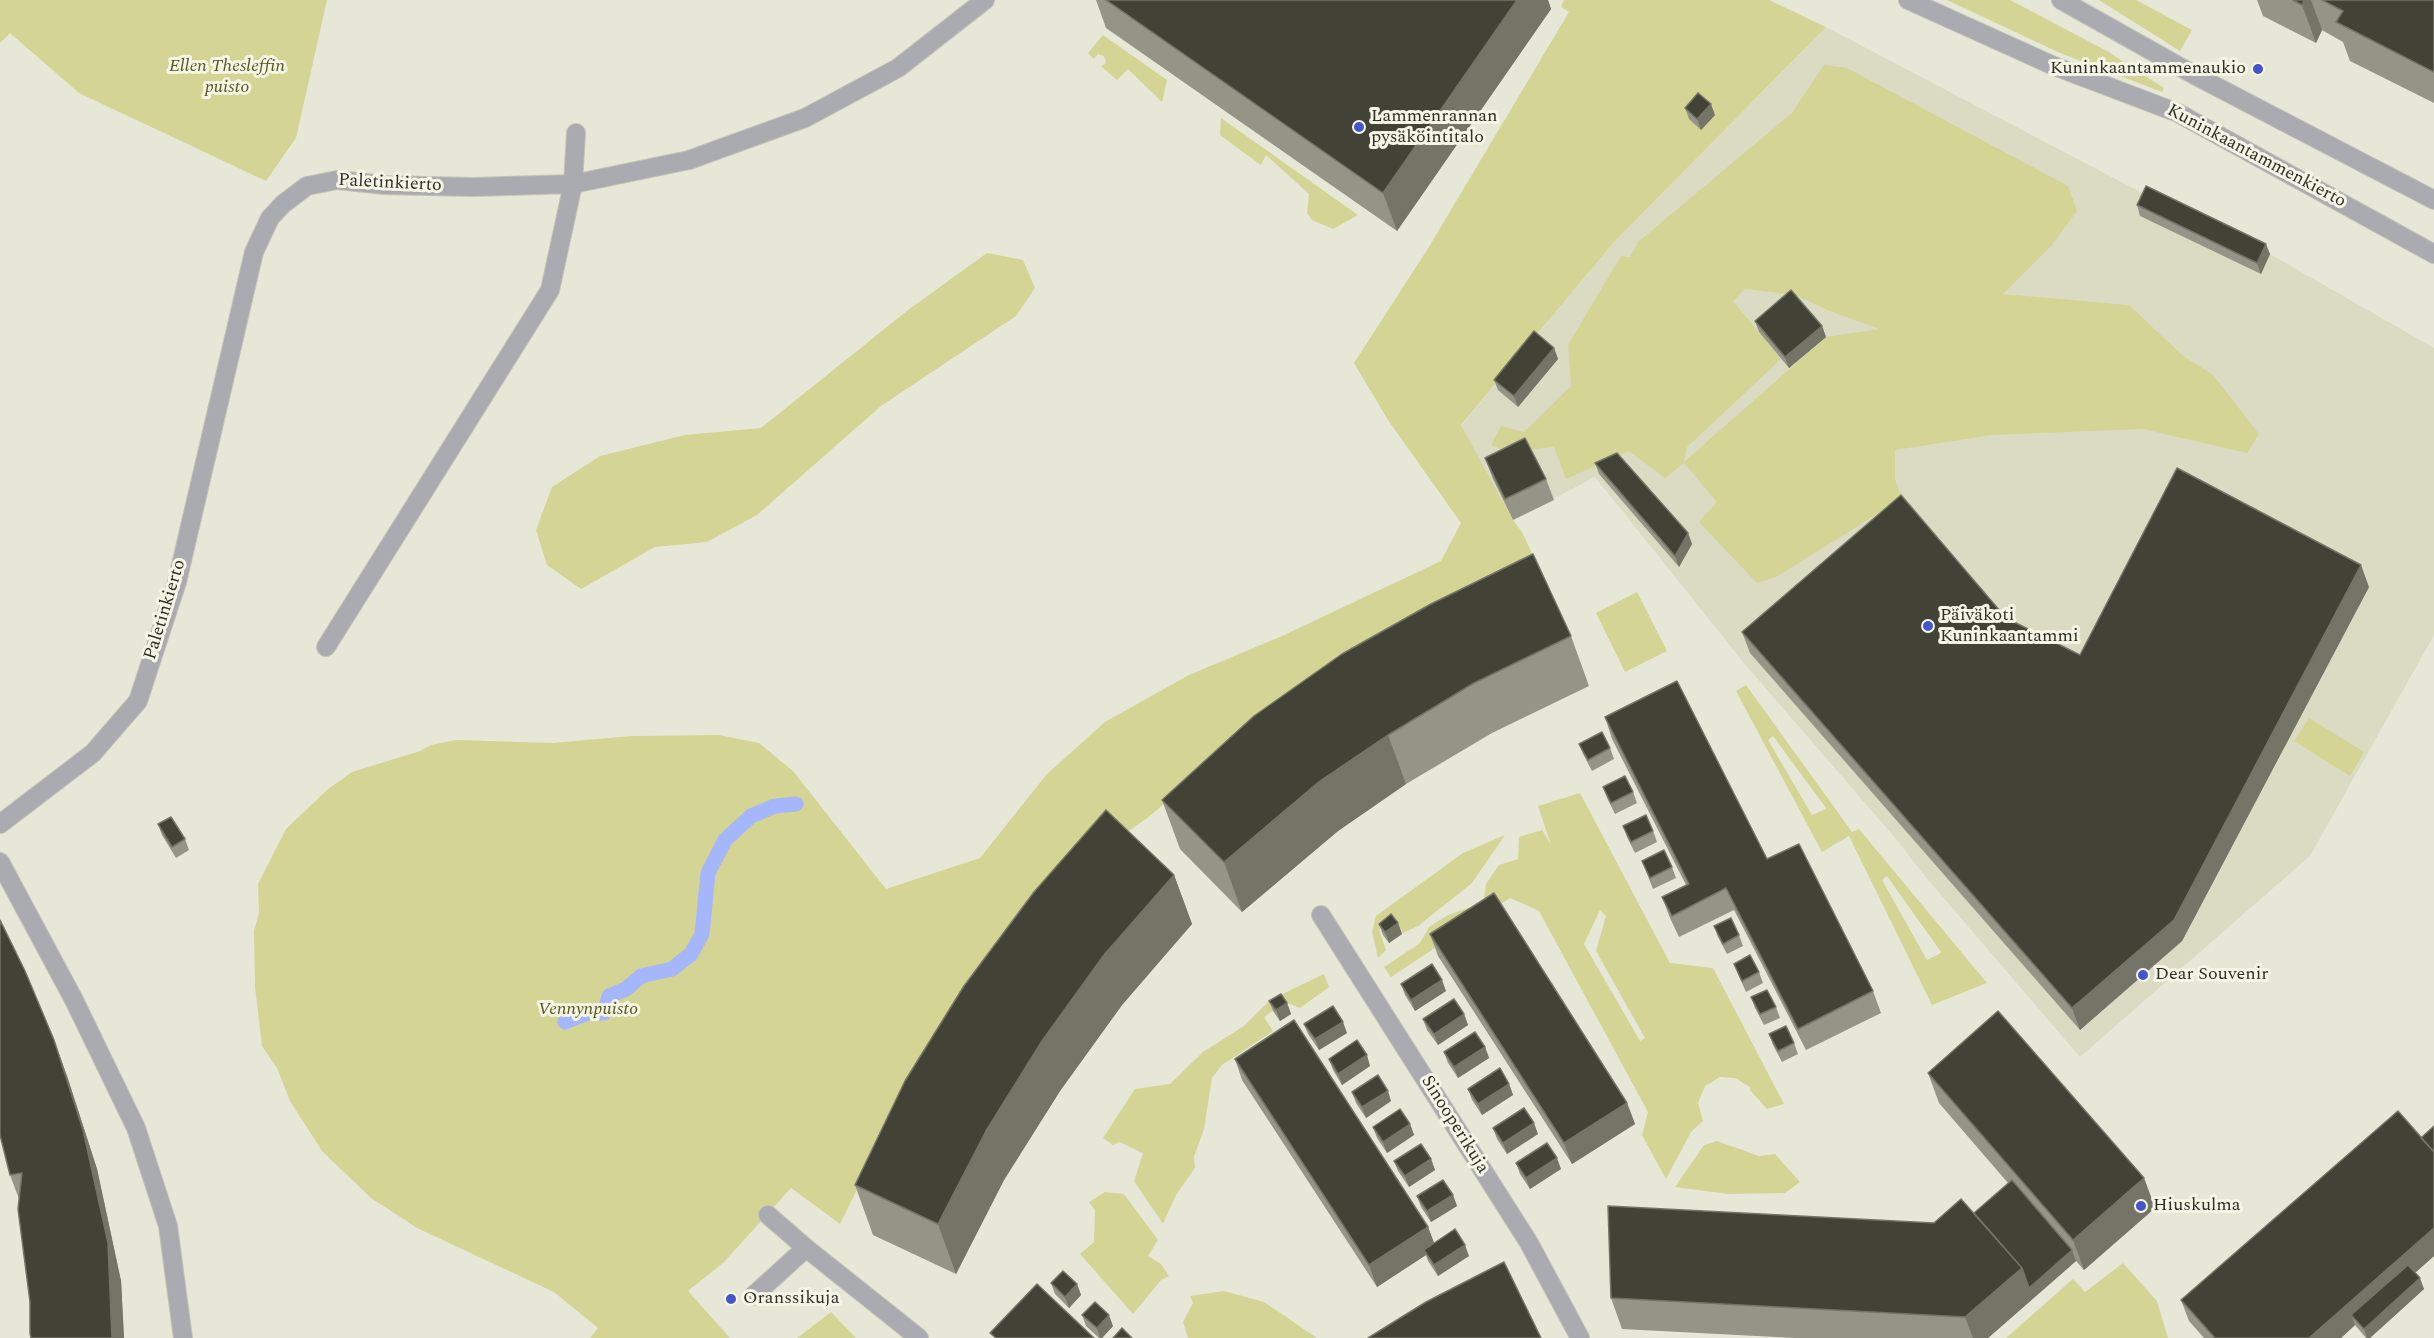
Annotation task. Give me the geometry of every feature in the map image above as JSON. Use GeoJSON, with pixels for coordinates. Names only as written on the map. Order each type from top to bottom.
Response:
{"type":"FeatureCollection","features":[{"type":"Feature","properties":{"kind":"street","name":"Paletinkierto"},"geometry":{"type":"LineString","coordinates":[[0,824],[93,753],[138,701],[177,582],[254,252],[270,218],[283,204],[307,186],[337,180],[385,185],[473,187],[573,184],[689,160],[805,118],[898,68],[985,0]]}},
{"type":"Feature","properties":{"kind":"street","name":"Kuninkaantammenkierto"},"geometry":{"type":"LineString","coordinates":[[1908,0],[2054,66],[2178,113],[2434,254]]}},
{"type":"Feature","properties":{"kind":"street"},"geometry":{"type":"LineString","coordinates":[[2061,0],[2198,76],[2434,200]]}},
{"type":"Feature","properties":{"kind":"street"},"geometry":{"type":"LineString","coordinates":[[326,647],[550,290],[573,184],[576,133]]}},
{"type":"Feature","properties":{"kind":"street"},"geometry":{"type":"LineString","coordinates":[[0,862],[74,1000],[136,1128],[168,1226],[183,1338]]}},
{"type":"Feature","properties":{"kind":"street","name":"Sinooperikuja"},"geometry":{"type":"LineString","coordinates":[[1321,915],[1503,1201],[1580,1338]]}},
{"type":"Feature","properties":{"kind":"street"},"geometry":{"type":"LineString","coordinates":[[768,1215],[919,1338]]}},
{"type":"Feature","properties":{"kind":"street"},"geometry":{"type":"LineString","coordinates":[[753,1296],[806,1248]]}},
{"type":"Feature","properties":{"kind":"shaded area"},"geometry":{"type":"Polygon","coordinates":[[[1826,27],[2150,197],[2270,254],[2434,348],[2434,635],[2310,856],[2080,1057],[1743,662],[1595,477],[1513,520],[1461,426],[1614,242],[1826,27]]]}},
{"type":"Feature","properties":{"kind":"green space","name":"Ellen Thesleffin puisto"},"geometry":{"type":"Polygon","coordinates":[[[0,0],[327,0],[296,138],[266,181],[79,93],[10,33],[0,43],[0,0]]]}},
{"type":"Feature","properties":{"kind":"green space","name":"Vennynpuisto"},"geometry":{"type":"Polygon","coordinates":[[[1564,0],[1769,0],[1826,27],[1614,242],[1461,425],[1513,520],[1522,532],[1537,564],[1228,750],[1146,819],[1109,844],[899,1104],[840,1224],[791,1188],[724,1262],[688,1291],[730,1338],[590,1338],[598,1328],[554,1292],[417,1228],[371,1198],[322,1151],[290,1101],[277,1068],[262,1046],[255,987],[254,931],[259,913],[258,884],[286,829],[328,789],[352,772],[420,751],[431,745],[456,740],[553,743],[631,736],[719,735],[759,743],[793,771],[886,889],[980,858],[1047,774],[1105,722],[1189,675],[1282,636],[1441,561],[1461,523],[1388,420],[1354,363],[1427,250],[1569,12],[1561,7],[1564,0]]]}},
{"type":"Feature","properties":{"kind":"green space"},"geometry":{"type":"Polygon","coordinates":[[[1947,0],[2010,0],[2107,51],[2164,88],[2162,92],[2060,53],[1947,0]]]}},
{"type":"Feature","properties":{"kind":"green space"},"geometry":{"type":"Polygon","coordinates":[[[2099,0],[2136,0],[2192,30],[2180,51],[2099,0]]]}},
{"type":"Feature","properties":{"kind":"green space"},"geometry":{"type":"Polygon","coordinates":[[[1103,35],[1167,80],[1162,102],[1128,69],[1117,80],[1101,66],[1106,63],[1104,56],[1098,54],[1094,59],[1088,53],[1103,35]]]}},
{"type":"Feature","properties":{"kind":"green space"},"geometry":{"type":"Polygon","coordinates":[[[1824,65],[1847,68],[2068,186],[2077,211],[2052,245],[2003,294],[2129,305],[2182,355],[2213,375],[2259,434],[2247,453],[2143,429],[1992,435],[1895,450],[1895,479],[1905,507],[1895,503],[1776,577],[1757,583],[1699,522],[1717,502],[1684,463],[1665,478],[1629,451],[1566,479],[1554,447],[1508,452],[1491,445],[1501,426],[1524,432],[1571,386],[1568,345],[1621,256],[1630,257],[1638,242],[1792,113],[1824,65]],[[1745,289],[1733,301],[1781,359],[1687,447],[1684,462],[1826,337],[1879,329],[1827,310],[1796,295],[1745,289]]]}},
{"type":"Feature","properties":{"kind":"green space"},"geometry":{"type":"Polygon","coordinates":[[[1221,118],[1358,215],[1333,229],[1312,220],[1307,213],[1309,194],[1266,155],[1261,165],[1220,135],[1221,118]]]}},
{"type":"Feature","properties":{"kind":"green space"},"geometry":{"type":"Polygon","coordinates":[[[987,253],[1023,260],[1035,288],[1016,316],[881,406],[757,515],[707,542],[655,547],[581,589],[547,565],[536,530],[552,487],[600,456],[685,435],[761,428],[908,310],[987,253]]]}},
{"type":"Feature","properties":{"kind":"green space"},"geometry":{"type":"Polygon","coordinates":[[[1637,592],[1667,651],[1625,672],[1596,613],[1637,592]]]}},
{"type":"Feature","properties":{"kind":"green space"},"geometry":{"type":"Polygon","coordinates":[[[1746,685],[1852,832],[1859,829],[1987,983],[1932,1005],[1849,836],[1822,852],[1736,691],[1746,685]],[[1773,736],[1768,740],[1812,815],[1826,809],[1826,808],[1773,736]],[[1887,876],[1882,880],[1927,960],[1941,953],[1941,952],[1887,876]]]}},
{"type":"Feature","properties":{"kind":"green space"},"geometry":{"type":"Polygon","coordinates":[[[2309,718],[2364,752],[2350,776],[2294,741],[2309,718]]]}},
{"type":"Feature","properties":{"kind":"green space"},"geometry":{"type":"Polygon","coordinates":[[[1580,793],[1670,963],[1713,968],[1784,1104],[1767,1109],[1750,1090],[1750,1087],[1735,1078],[1720,1077],[1705,1086],[1698,1103],[1703,1121],[1691,1132],[1666,1179],[1642,1135],[1648,1112],[1539,911],[1510,898],[1391,977],[1384,967],[1420,943],[1429,927],[1448,915],[1479,904],[1484,899],[1486,884],[1499,865],[1518,859],[1519,837],[1542,830],[1551,845],[1538,806],[1580,793]],[[1600,910],[1584,944],[1640,1041],[1645,1038],[1596,951],[1606,916],[1600,910]]]}},
{"type":"Feature","properties":{"kind":"green space"},"geometry":{"type":"Polygon","coordinates":[[[1505,835],[1472,883],[1418,926],[1403,933],[1395,919],[1379,930],[1386,950],[1378,958],[1372,932],[1376,916],[1463,853],[1505,835]]]}},
{"type":"Feature","properties":{"kind":"green space"},"geometry":{"type":"Polygon","coordinates":[[[1324,974],[1329,987],[1300,1008],[1285,1002],[1264,1017],[1273,1031],[1222,1065],[1212,1078],[1204,1129],[1194,1157],[1195,1168],[1176,1195],[1163,1224],[1134,1181],[1143,1153],[1119,1142],[1113,1145],[1103,1138],[1135,1089],[1170,1084],[1203,1052],[1244,1026],[1270,1000],[1324,974]]]}},
{"type":"Feature","properties":{"kind":"green space"},"geometry":{"type":"Polygon","coordinates":[[[1717,1141],[1759,1156],[1775,1154],[1800,1182],[1785,1193],[1728,1194],[1675,1187],[1704,1145],[1717,1141]]]}},
{"type":"Feature","properties":{"kind":"green space"},"geometry":{"type":"Polygon","coordinates":[[[1105,1192],[1124,1194],[1158,1240],[1148,1256],[1161,1264],[1169,1276],[1161,1280],[1133,1314],[1080,1254],[1094,1242],[1095,1210],[1089,1202],[1105,1192]]]}},
{"type":"Feature","properties":{"kind":"green space"},"geometry":{"type":"Polygon","coordinates":[[[2123,1263],[2157,1301],[2168,1338],[2006,1338],[2073,1279],[2085,1292],[2123,1263]]]}},
{"type":"Feature","properties":{"kind":"green space"},"geometry":{"type":"Polygon","coordinates":[[[1224,1291],[1264,1302],[1317,1338],[1188,1338],[1183,1322],[1193,1303],[1190,1296],[1224,1291]]]}},
{"type":"Feature","properties":{"kind":"green space"},"geometry":{"type":"Polygon","coordinates":[[[831,1312],[856,1338],[797,1338],[831,1312]]]}},
{"type":"Feature","properties":{"kind":"building","name":"Lammenrannan pysäköintitalo"},"geometry":{"type":"Polygon","coordinates":[[[1106,0],[1517,0],[1383,193],[1106,0]]]}},
{"type":"Feature","properties":{"kind":"building"},"geometry":{"type":"Polygon","coordinates":[[[2293,0],[2304,0],[2302,5],[2293,0]]]}},
{"type":"Feature","properties":{"kind":"building"},"geometry":{"type":"Polygon","coordinates":[[[2322,0],[2434,0],[2434,72],[2336,22],[2343,11],[2322,0]]]}},
{"type":"Feature","properties":{"kind":"building"},"geometry":{"type":"Polygon","coordinates":[[[1698,93],[1711,104],[1697,119],[1685,108],[1698,93]]]}},
{"type":"Feature","properties":{"kind":"building"},"geometry":{"type":"Polygon","coordinates":[[[2146,186],[2266,244],[2257,263],[2137,205],[2146,186]]]}},
{"type":"Feature","properties":{"kind":"building"},"geometry":{"type":"Polygon","coordinates":[[[1791,290],[1822,326],[1785,357],[1755,321],[1791,290]]]}},
{"type":"Feature","properties":{"kind":"building"},"geometry":{"type":"Polygon","coordinates":[[[1534,331],[1554,348],[1514,396],[1494,380],[1534,331]]]}},
{"type":"Feature","properties":{"kind":"building"},"geometry":{"type":"Polygon","coordinates":[[[1525,438],[1546,479],[1505,499],[1485,458],[1525,438]]]}},
{"type":"Feature","properties":{"kind":"building"},"geometry":{"type":"Polygon","coordinates":[[[1617,453],[1688,533],[1675,556],[1595,463],[1617,453]]]}},
{"type":"Feature","properties":{"kind":"building"},"geometry":{"type":"Polygon","coordinates":[[[2177,468],[2361,565],[2174,920],[2072,1008],[1742,632],[1901,495],[2006,618],[2080,655],[2177,468]]]}},
{"type":"Feature","properties":{"kind":"building"},"geometry":{"type":"Polygon","coordinates":[[[1533,554],[1571,636],[1474,683],[1388,735],[1320,781],[1224,862],[1162,800],[1254,716],[1342,654],[1431,604],[1533,554]]]}},
{"type":"Feature","properties":{"kind":"building"},"geometry":{"type":"Polygon","coordinates":[[[1677,681],[1767,859],[1799,844],[1873,991],[1798,1029],[1726,888],[1672,916],[1662,897],[1689,884],[1605,717],[1677,681]]]}},
{"type":"Feature","properties":{"kind":"building"},"geometry":{"type":"Polygon","coordinates":[[[1602,732],[1610,748],[1588,760],[1579,744],[1602,732]]]}},
{"type":"Feature","properties":{"kind":"building"},"geometry":{"type":"Polygon","coordinates":[[[1625,776],[1633,792],[1611,803],[1603,787],[1625,776]]]}},
{"type":"Feature","properties":{"kind":"building"},"geometry":{"type":"Polygon","coordinates":[[[1106,810],[1174,875],[1104,955],[1042,1041],[986,1131],[938,1224],[855,1185],[905,1081],[964,986],[1034,892],[1106,810]]]}},
{"type":"Feature","properties":{"kind":"building"},"geometry":{"type":"Polygon","coordinates":[[[1646,815],[1653,831],[1631,842],[1623,826],[1646,815]]]}},
{"type":"Feature","properties":{"kind":"building"},"geometry":{"type":"Polygon","coordinates":[[[171,817],[185,839],[172,847],[158,824],[171,817]]]}},
{"type":"Feature","properties":{"kind":"building"},"geometry":{"type":"Polygon","coordinates":[[[1664,850],[1672,867],[1650,878],[1642,861],[1664,850]]]}},
{"type":"Feature","properties":{"kind":"building"},"geometry":{"type":"Polygon","coordinates":[[[1494,893],[1627,1103],[1564,1143],[1430,934],[1494,893]]]}},
{"type":"Feature","properties":{"kind":"building"},"geometry":{"type":"Polygon","coordinates":[[[1391,914],[1398,923],[1385,932],[1379,924],[1391,914]]]}},
{"type":"Feature","properties":{"kind":"building"},"geometry":{"type":"Polygon","coordinates":[[[1731,918],[1739,935],[1723,944],[1714,926],[1731,918]]]}},
{"type":"Feature","properties":{"kind":"building"},"geometry":{"type":"Polygon","coordinates":[[[0,920],[25,971],[54,1040],[83,1130],[108,1243],[112,1338],[31,1338],[30,1302],[18,1209],[22,1173],[10,1175],[0,1135],[0,920]]]}},
{"type":"Feature","properties":{"kind":"building"},"geometry":{"type":"Polygon","coordinates":[[[1750,955],[1759,972],[1742,981],[1734,964],[1750,955]]]}},
{"type":"Feature","properties":{"kind":"building"},"geometry":{"type":"Polygon","coordinates":[[[1432,964],[1442,980],[1411,1000],[1401,984],[1432,964]]]}},
{"type":"Feature","properties":{"kind":"building"},"geometry":{"type":"Polygon","coordinates":[[[1767,990],[1776,1007],[1760,1014],[1751,997],[1767,990]]]}},
{"type":"Feature","properties":{"kind":"building"},"geometry":{"type":"Polygon","coordinates":[[[1281,994],[1287,1003],[1276,1010],[1269,1001],[1281,994]]]}},
{"type":"Feature","properties":{"kind":"building"},"geometry":{"type":"Polygon","coordinates":[[[1454,999],[1464,1014],[1434,1034],[1423,1019],[1454,999]]]}},
{"type":"Feature","properties":{"kind":"building"},"geometry":{"type":"Polygon","coordinates":[[[1333,1006],[1343,1022],[1315,1039],[1304,1024],[1333,1006]]]}},
{"type":"Feature","properties":{"kind":"building"},"geometry":{"type":"Polygon","coordinates":[[[1998,1011],[2144,1178],[2073,1240],[1928,1073],[1998,1011]]]}},
{"type":"Feature","properties":{"kind":"building"},"geometry":{"type":"Polygon","coordinates":[[[1294,1020],[1428,1227],[1369,1265],[1235,1059],[1294,1020]]]}},
{"type":"Feature","properties":{"kind":"building"},"geometry":{"type":"Polygon","coordinates":[[[1786,1026],[1794,1043],[1778,1051],[1769,1034],[1786,1026]]]}},
{"type":"Feature","properties":{"kind":"building"},"geometry":{"type":"Polygon","coordinates":[[[1475,1032],[1485,1047],[1454,1067],[1444,1052],[1475,1032]]]}},
{"type":"Feature","properties":{"kind":"building"},"geometry":{"type":"Polygon","coordinates":[[[1357,1040],[1367,1055],[1338,1074],[1329,1059],[1357,1040]]]}},
{"type":"Feature","properties":{"kind":"building"},"geometry":{"type":"Polygon","coordinates":[[[1500,1068],[1509,1084],[1478,1104],[1468,1089],[1500,1068]]]}},
{"type":"Feature","properties":{"kind":"building"},"geometry":{"type":"Polygon","coordinates":[[[1378,1075],[1388,1091],[1362,1107],[1352,1092],[1378,1075]]]}},
{"type":"Feature","properties":{"kind":"building"},"geometry":{"type":"Polygon","coordinates":[[[1524,1108],[1534,1123],[1503,1143],[1493,1128],[1524,1108]]]}},
{"type":"Feature","properties":{"kind":"building"},"geometry":{"type":"Polygon","coordinates":[[[1400,1109],[1410,1124],[1383,1142],[1373,1127],[1400,1109]]]}},
{"type":"Feature","properties":{"kind":"building"},"geometry":{"type":"Polygon","coordinates":[[[2398,1111],[2434,1152],[2434,1228],[2309,1338],[2215,1338],[2181,1300],[2398,1111]]]}},
{"type":"Feature","properties":{"kind":"building"},"geometry":{"type":"Polygon","coordinates":[[[2434,1126],[2434,1152],[2421,1138],[2434,1126]]]}},
{"type":"Feature","properties":{"kind":"building"},"geometry":{"type":"Polygon","coordinates":[[[1547,1143],[1557,1158],[1526,1178],[1516,1163],[1547,1143]]]}},
{"type":"Feature","properties":{"kind":"building"},"geometry":{"type":"Polygon","coordinates":[[[1421,1144],[1431,1159],[1405,1176],[1394,1161],[1421,1144]]]}},
{"type":"Feature","properties":{"kind":"building"},"geometry":{"type":"Polygon","coordinates":[[[1443,1180],[1453,1195],[1427,1211],[1417,1196],[1443,1180]]]}},
{"type":"Feature","properties":{"kind":"building"},"geometry":{"type":"Polygon","coordinates":[[[2012,1180],[2072,1250],[2029,1288],[2022,1268],[1974,1213],[2012,1180]]]}},
{"type":"Feature","properties":{"kind":"building"},"geometry":{"type":"Polygon","coordinates":[[[1961,1199],[2022,1268],[1965,1317],[1611,1298],[1608,1206],[1934,1223],[1961,1199]]]}},
{"type":"Feature","properties":{"kind":"building"},"geometry":{"type":"Polygon","coordinates":[[[1455,1229],[1465,1245],[1434,1265],[1424,1250],[1455,1229]]]}},
{"type":"Feature","properties":{"kind":"building"},"geometry":{"type":"Polygon","coordinates":[[[1504,1262],[1541,1338],[1368,1338],[1426,1302],[1504,1262]]]}},
{"type":"Feature","properties":{"kind":"building"},"geometry":{"type":"Polygon","coordinates":[[[2408,1265],[2420,1278],[2364,1329],[2351,1315],[2408,1265]]]}},
{"type":"Feature","properties":{"kind":"building"},"geometry":{"type":"Polygon","coordinates":[[[1063,1271],[1077,1284],[1065,1297],[1051,1283],[1063,1271]]]}},
{"type":"Feature","properties":{"kind":"building"},"geometry":{"type":"Polygon","coordinates":[[[1037,1284],[1094,1338],[996,1338],[990,1333],[1037,1284]]]}},
{"type":"Feature","properties":{"kind":"building"},"geometry":{"type":"Polygon","coordinates":[[[1095,1302],[1109,1315],[1097,1328],[1082,1315],[1095,1302]]]}},
{"type":"Feature","properties":{"kind":"building"},"geometry":{"type":"Polygon","coordinates":[[[1122,1328],[1132,1338],[1113,1338],[1122,1328]]]}},
{"type":"Feature","properties":{"kind":"waterway"},"geometry":{"type":"LineString","coordinates":[[565,1022],[588,1013],[604,1013],[609,996],[626,989],[641,976],[672,969],[691,954],[702,934],[708,873],[725,840],[751,816],[775,806],[796,804]]}},
{"type":"Feature","properties":{"kind":"place","name":"Kuninkaantammenaukio"},"geometry":{"type":"Point","coordinates":[2258,69]}},
{"type":"Feature","properties":{"kind":"place","name":"Lammenrannan pysäköintitalo"},"geometry":{"type":"Point","coordinates":[1359,127]}},
{"type":"Feature","properties":{"kind":"place","name":"Päiväkoti Kuninkaantammi"},"geometry":{"type":"Point","coordinates":[1928,626]}},
{"type":"Feature","properties":{"kind":"place","name":"Dear Souvenir"},"geometry":{"type":"Point","coordinates":[2143,975]}},
{"type":"Feature","properties":{"kind":"place","name":"Hiuskulma"},"geometry":{"type":"Point","coordinates":[2141,1206]}},
{"type":"Feature","properties":{"kind":"place","name":"Oranssikuja"},"geometry":{"type":"Point","coordinates":[731,1299]}}]}
